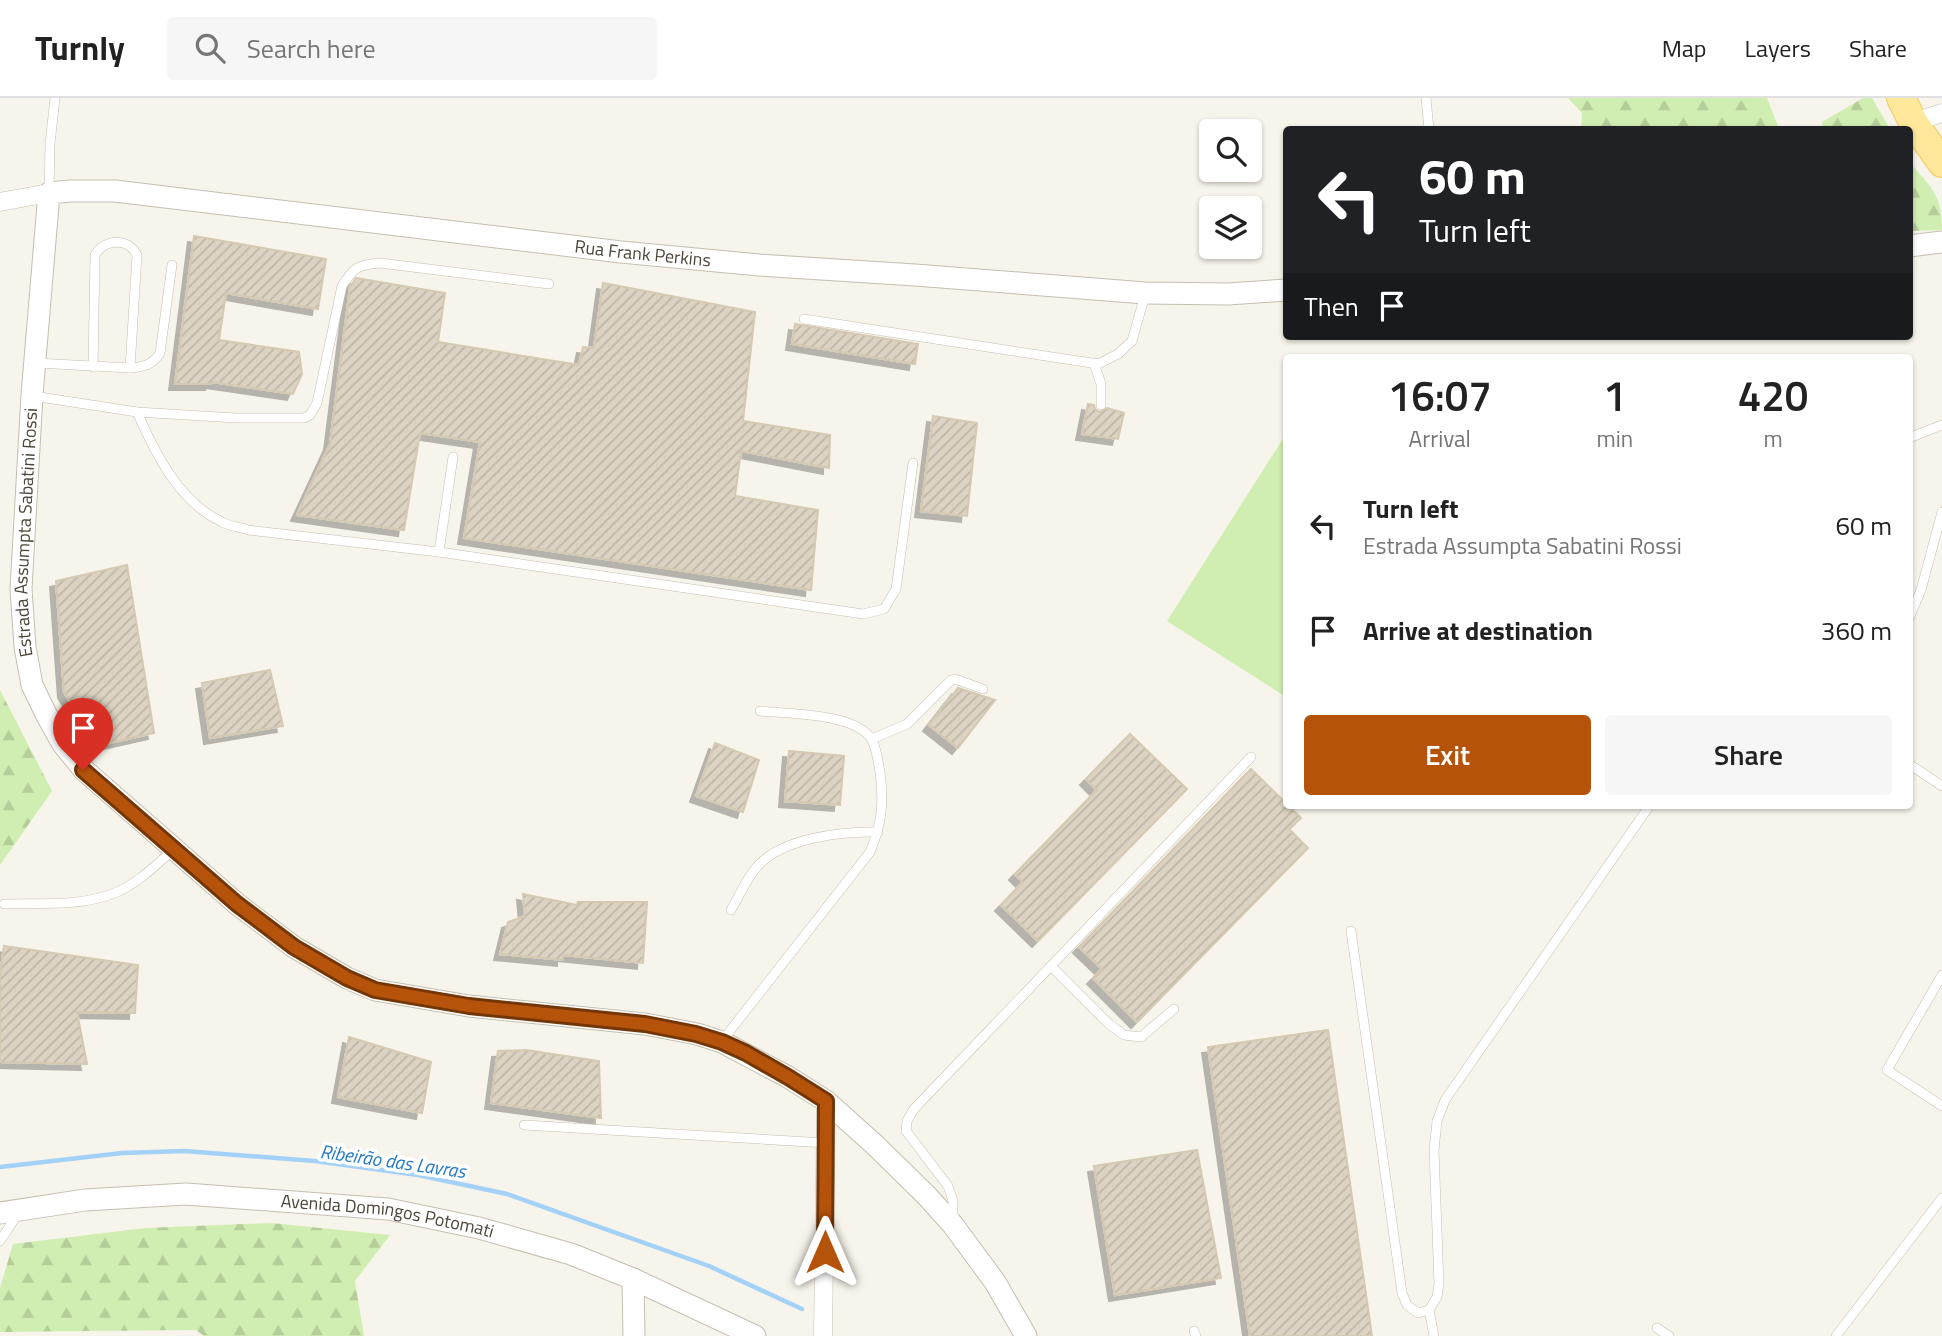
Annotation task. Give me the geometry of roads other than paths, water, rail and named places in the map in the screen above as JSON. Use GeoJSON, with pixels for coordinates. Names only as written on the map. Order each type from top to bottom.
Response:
{"type":"FeatureCollection","features":[{"type":"Feature","properties":{"kind":"main road"},"geometry":{"type":"LineString","coordinates":[[1907,110],[1942,163]]}},
{"type":"Feature","properties":{"kind":"street"},"geometry":{"type":"LineString","coordinates":[[1907,110],[1942,113]]}},
{"type":"Feature","properties":{"kind":"street","name":"Rua Frank Perkins"},"geometry":{"type":"LineString","coordinates":[[0,202],[49,193],[115,191],[635,253],[759,265],[1145,293],[1228,294],[1283,290]]}},
{"type":"Feature","properties":{"kind":"street","name":"Estrada Assumpta Sabatini Rossi"},"geometry":{"type":"LineString","coordinates":[[49,193],[32,396],[20,589],[25,647],[32,685],[62,743],[83,770],[237,904],[294,947],[347,978],[375,990],[469,1006],[645,1024],[696,1034],[722,1042],[788,1077],[826,1101],[927,1196],[953,1225],[995,1283],[1026,1336]]}},
{"type":"Feature","properties":{"kind":"street"},"geometry":{"type":"LineString","coordinates":[[1913,246],[1942,242]]}},
{"type":"Feature","properties":{"kind":"street"},"geometry":{"type":"LineString","coordinates":[[823,1336],[826,1101]]}},
{"type":"Feature","properties":{"kind":"street","name":"Avenida Domingos Potomati"},"geometry":{"type":"LineString","coordinates":[[10,1212],[85,1200],[186,1194],[388,1209],[479,1228],[571,1255],[633,1279],[755,1336]]}},
{"type":"Feature","properties":{"kind":"street"},"geometry":{"type":"LineString","coordinates":[[633,1279],[634,1336]]}},
{"type":"Feature","properties":{"kind":"lane","name":"Estrada Assumpta Sabatini Rossi"},"geometry":{"type":"LineString","coordinates":[[49,193],[55,98]]}},
{"type":"Feature","properties":{"kind":"lane"},"geometry":{"type":"LineString","coordinates":[[1426,98],[1430,126]]}},
{"type":"Feature","properties":{"kind":"lane"},"geometry":{"type":"LineString","coordinates":[[93,367],[95,255],[99,248],[108,243],[125,243],[133,248],[137,255],[130,369]]}},
{"type":"Feature","properties":{"kind":"lane"},"geometry":{"type":"LineString","coordinates":[[32,396],[137,412],[236,418],[304,418],[310,415],[317,403],[342,286],[357,267],[380,263],[549,284]]}},
{"type":"Feature","properties":{"kind":"lane"},"geometry":{"type":"LineString","coordinates":[[35,363],[130,369],[146,366],[154,361],[160,353],[173,265]]}},
{"type":"Feature","properties":{"kind":"lane"},"geometry":{"type":"LineString","coordinates":[[804,318],[1098,364],[1118,354],[1132,341],[1145,293]]}},
{"type":"Feature","properties":{"kind":"lane"},"geometry":{"type":"LineString","coordinates":[[1094,363],[1101,384],[1101,405]]}},
{"type":"Feature","properties":{"kind":"lane"},"geometry":{"type":"LineString","coordinates":[[137,412],[150,441],[172,478],[207,514],[223,523],[248,530],[439,552],[863,614],[884,609],[896,589],[913,463]]}},
{"type":"Feature","properties":{"kind":"lane"},"geometry":{"type":"LineString","coordinates":[[1913,436],[1942,425]]}},
{"type":"Feature","properties":{"kind":"lane"},"geometry":{"type":"LineString","coordinates":[[439,552],[453,457]]}},
{"type":"Feature","properties":{"kind":"lane"},"geometry":{"type":"LineString","coordinates":[[1913,609],[1921,590],[1942,512]]}},
{"type":"Feature","properties":{"kind":"lane"},"geometry":{"type":"LineString","coordinates":[[872,739],[916,718],[951,680],[983,689]]}},
{"type":"Feature","properties":{"kind":"lane"},"geometry":{"type":"LineString","coordinates":[[722,1042],[870,852],[882,811],[877,753],[872,739],[860,728],[836,719],[760,711]]}},
{"type":"Feature","properties":{"kind":"lane"},"geometry":{"type":"LineString","coordinates":[[953,1225],[953,1201],[948,1186],[906,1131],[907,1121],[914,1109],[1251,757]]}},
{"type":"Feature","properties":{"kind":"lane"},"geometry":{"type":"LineString","coordinates":[[1913,767],[1942,786]]}},
{"type":"Feature","properties":{"kind":"lane"},"geometry":{"type":"LineString","coordinates":[[1434,1336],[1429,1310],[1437,1297],[1439,1284],[1434,1150],[1437,1121],[1445,1100],[1647,809]]}},
{"type":"Feature","properties":{"kind":"lane"},"geometry":{"type":"LineString","coordinates":[[731,910],[757,867],[771,855],[820,836],[851,831],[878,832]]}},
{"type":"Feature","properties":{"kind":"lane"},"geometry":{"type":"LineString","coordinates":[[4,904],[90,901],[117,892],[135,882],[173,850]]}},
{"type":"Feature","properties":{"kind":"lane"},"geometry":{"type":"LineString","coordinates":[[1351,931],[1402,1293],[1407,1305],[1418,1313],[1429,1310]]}},
{"type":"Feature","properties":{"kind":"lane"},"geometry":{"type":"LineString","coordinates":[[1051,966],[1110,1025],[1124,1035],[1141,1037],[1174,1009]]}},
{"type":"Feature","properties":{"kind":"lane"},"geometry":{"type":"LineString","coordinates":[[1942,975],[1887,1070],[1942,1106]]}},
{"type":"Feature","properties":{"kind":"lane"},"geometry":{"type":"LineString","coordinates":[[524,1125],[826,1143]]}},
{"type":"Feature","properties":{"kind":"lane"},"geometry":{"type":"LineString","coordinates":[[1836,1336],[1942,1198]]}},
{"type":"Feature","properties":{"kind":"lane"},"geometry":{"type":"LineString","coordinates":[[0,1241],[10,1212]]}},
{"type":"Feature","properties":{"kind":"lane"},"geometry":{"type":"LineString","coordinates":[[1657,1328],[1669,1336]]}},
{"type":"Feature","properties":{"kind":"waterway","name":"Ribeirão das Lavras"},"geometry":{"type":"LineString","coordinates":[[0,1167],[122,1153],[184,1151],[315,1161],[418,1175],[507,1194],[709,1266],[802,1309]]}}]}
